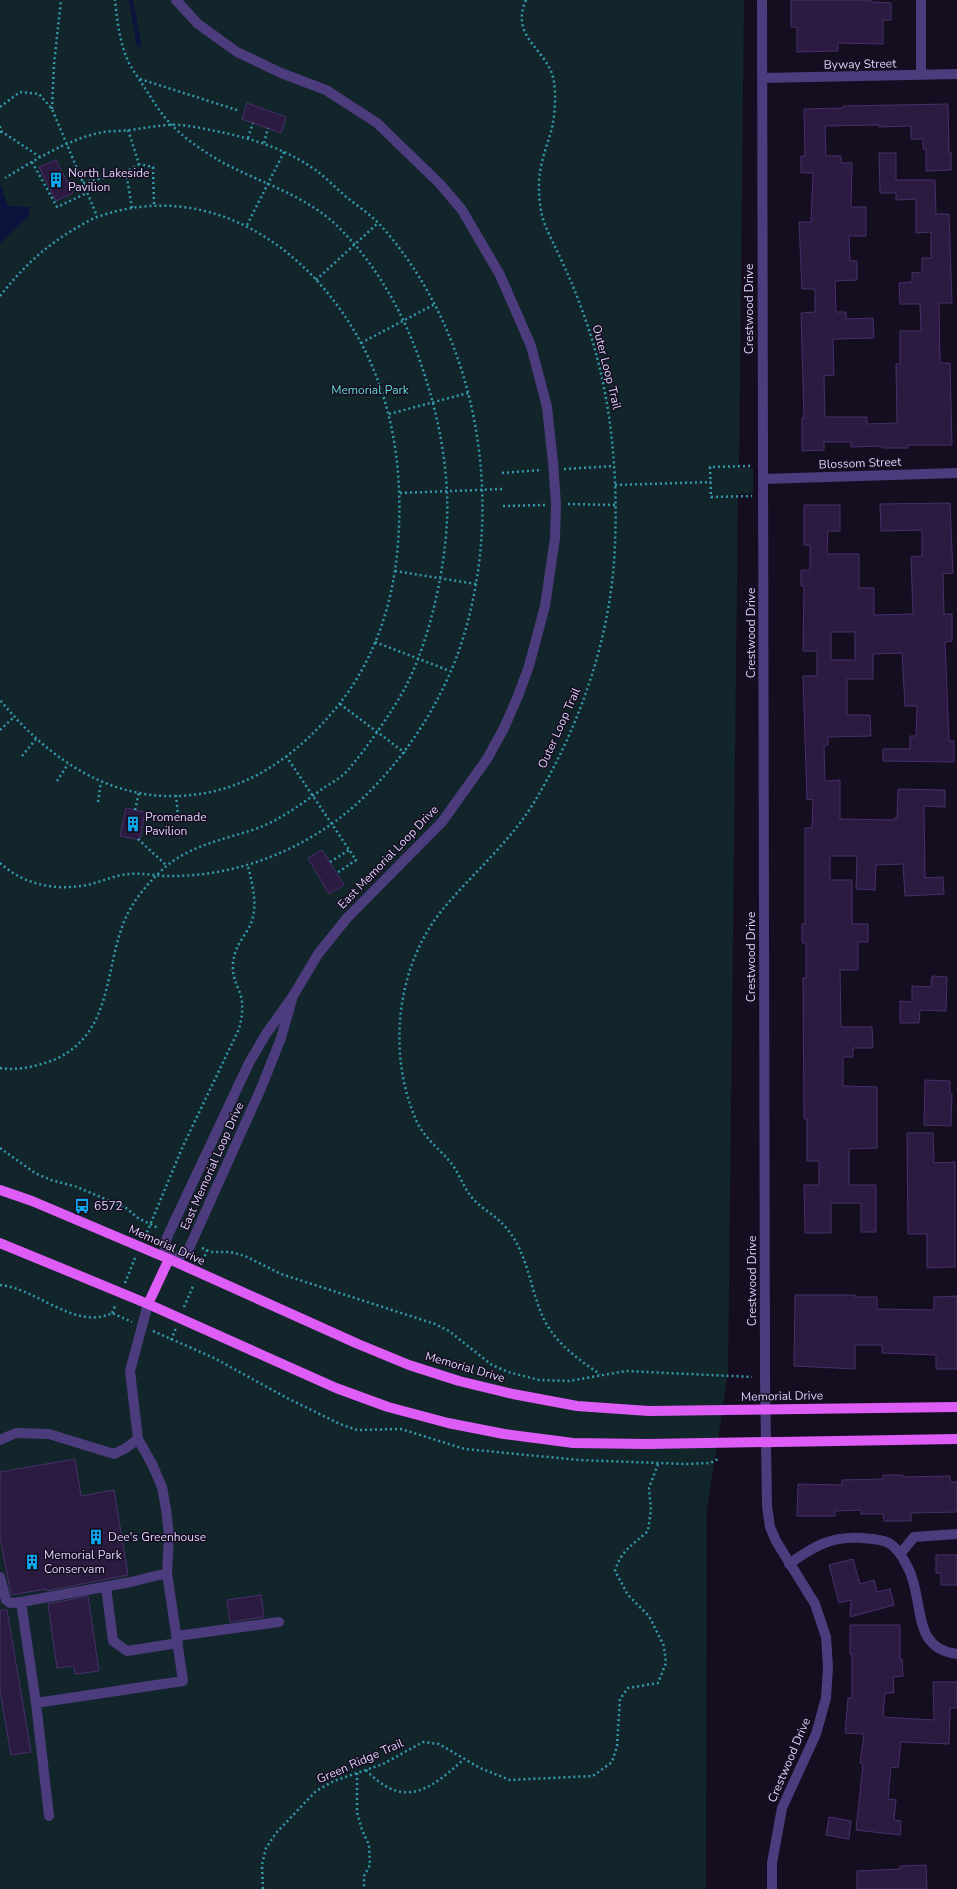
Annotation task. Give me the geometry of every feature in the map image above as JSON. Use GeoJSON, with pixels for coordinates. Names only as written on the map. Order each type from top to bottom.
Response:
{"type":"FeatureCollection","features":[{"type":"Feature","properties":{"kind":"main road","name":"Memorial Drive"},"geometry":{"type":"LineString","coordinates":[[0,1190],[32,1201],[169,1259],[351,1341],[409,1364],[459,1381],[513,1394],[577,1406],[649,1411],[957,1407]]}},
{"type":"Feature","properties":{"kind":"main road"},"geometry":{"type":"LineString","coordinates":[[0,1243],[148,1304],[336,1388],[388,1407],[448,1423],[504,1434],[573,1442],[647,1444],[957,1439]]}},
{"type":"Feature","properties":{"kind":"main road"},"geometry":{"type":"LineString","coordinates":[[148,1304],[169,1259]]}},
{"type":"Feature","properties":{"kind":"street","name":"East Memorial Loop Drive"},"geometry":{"type":"LineString","coordinates":[[176,0],[198,24],[237,52],[281,73],[326,90],[377,123],[440,184],[462,210],[500,275],[531,346],[546,407],[554,469],[556,504],[552,553],[544,606],[536,642],[518,696],[501,734],[487,759],[442,822],[346,918],[318,954],[293,996],[266,1034],[235,1091],[164,1245],[169,1259],[187,1253],[262,1086],[281,1038],[293,996]]}},
{"type":"Feature","properties":{"kind":"street","name":"Crestwood Drive"},"geometry":{"type":"LineString","coordinates":[[762,0],[763,78],[761,272],[763,466],[765,1378],[767,1506],[770,1527],[776,1542],[815,1604],[826,1637],[828,1667],[826,1698],[816,1734],[782,1808],[772,1864],[772,1889]]}},
{"type":"Feature","properties":{"kind":"street"},"geometry":{"type":"LineString","coordinates":[[921,0],[921,75]]}},
{"type":"Feature","properties":{"kind":"street","name":"Byway Street"},"geometry":{"type":"LineString","coordinates":[[763,78],[957,74]]}},
{"type":"Feature","properties":{"kind":"street","name":"Blossom Street"},"geometry":{"type":"LineString","coordinates":[[763,479],[957,473]]}},
{"type":"Feature","properties":{"kind":"street"},"geometry":{"type":"LineString","coordinates":[[36,1703],[183,1681],[167,1573],[169,1536],[162,1487],[152,1464],[138,1439],[130,1371],[148,1304]]}},
{"type":"Feature","properties":{"kind":"street"},"geometry":{"type":"LineString","coordinates":[[0,1440],[16,1433],[49,1434],[114,1454],[126,1448],[138,1439]]}},
{"type":"Feature","properties":{"kind":"street"},"geometry":{"type":"LineString","coordinates":[[901,1554],[914,1537],[957,1534]]}},
{"type":"Feature","properties":{"kind":"street"},"geometry":{"type":"LineString","coordinates":[[789,1564],[812,1548],[833,1540],[850,1538],[878,1540],[889,1544],[901,1554],[913,1578],[923,1629],[927,1637],[934,1645],[943,1651],[957,1654]]}},
{"type":"Feature","properties":{"kind":"street"},"geometry":{"type":"LineString","coordinates":[[0,1577],[6,1600],[10,1603],[106,1587],[167,1573]]}},
{"type":"Feature","properties":{"kind":"street"},"geometry":{"type":"LineString","coordinates":[[106,1587],[113,1641],[127,1651],[177,1640],[279,1622]]}},
{"type":"Feature","properties":{"kind":"street"},"geometry":{"type":"LineString","coordinates":[[21,1602],[36,1703],[49,1816]]}},
{"type":"Feature","properties":{"kind":"path"},"geometry":{"type":"LineString","coordinates":[[52,109],[54,64],[61,0]]}},
{"type":"Feature","properties":{"kind":"path"},"geometry":{"type":"LineString","coordinates":[[0,1068],[28,1068],[46,1063],[65,1054],[79,1042],[97,1020],[104,1002],[119,937],[127,915],[136,900],[157,875],[167,866],[197,847],[261,827],[312,796],[346,772],[377,732],[406,686],[433,613],[446,541],[447,492],[443,447],[434,401],[416,347],[404,320],[373,267],[333,222],[300,198],[220,161],[200,148],[170,124],[126,59],[119,29],[115,0]]}},
{"type":"Feature","properties":{"kind":"path","name":"Outer Loop Trail"},"geometry":{"type":"LineString","coordinates":[[526,0],[522,13],[523,27],[528,39],[549,68],[554,86],[553,123],[539,176],[542,216],[573,286],[592,338],[607,398],[616,485],[615,548],[611,596],[603,636],[590,680],[557,760],[532,806],[514,830],[444,908],[427,933],[419,949],[407,981],[401,1016],[400,1037],[403,1076],[407,1094],[417,1123],[425,1136],[452,1165],[471,1198],[496,1216],[512,1234],[522,1254],[543,1319],[552,1332],[573,1355],[600,1374]]}},
{"type":"Feature","properties":{"kind":"path"},"geometry":{"type":"LineString","coordinates":[[139,79],[240,111]]}},
{"type":"Feature","properties":{"kind":"path"},"geometry":{"type":"LineString","coordinates":[[0,107],[20,92],[39,94],[52,109],[97,216]]}},
{"type":"Feature","properties":{"kind":"path"},"geometry":{"type":"LineString","coordinates":[[248,138],[253,123]]}},
{"type":"Feature","properties":{"kind":"path"},"geometry":{"type":"LineString","coordinates":[[0,863],[30,882],[45,886],[83,886],[126,874],[205,874],[248,866],[302,842],[332,825],[364,798],[405,753],[434,706],[450,671],[461,644],[476,584],[480,547],[482,490],[477,443],[468,393],[454,349],[430,293],[378,223],[317,171],[284,152],[264,143],[206,129],[170,124],[102,132],[66,145],[40,157],[5,178]]}},
{"type":"Feature","properties":{"kind":"path"},"geometry":{"type":"LineString","coordinates":[[0,126],[1,132],[40,157]]}},
{"type":"Feature","properties":{"kind":"path"},"geometry":{"type":"LineString","coordinates":[[264,143],[268,128]]}},
{"type":"Feature","properties":{"kind":"path"},"geometry":{"type":"LineString","coordinates":[[128,130],[139,164]]}},
{"type":"Feature","properties":{"kind":"path"},"geometry":{"type":"LineString","coordinates":[[247,225],[284,152]]}},
{"type":"Feature","properties":{"kind":"path"},"geometry":{"type":"LineString","coordinates":[[32,162],[57,207],[87,193]]}},
{"type":"Feature","properties":{"kind":"path"},"geometry":{"type":"LineString","coordinates":[[83,183],[126,172],[139,164],[153,167],[154,204]]}},
{"type":"Feature","properties":{"kind":"path"},"geometry":{"type":"LineString","coordinates":[[126,172],[132,208]]}},
{"type":"Feature","properties":{"kind":"path"},"geometry":{"type":"LineString","coordinates":[[0,296],[32,259],[54,241],[97,216],[154,204],[186,206],[211,212],[247,225],[273,241],[296,259],[316,280],[344,314],[361,343],[378,381],[389,414],[396,450],[400,493],[399,540],[395,571],[387,609],[375,642],[355,683],[340,704],[321,725],[286,756],[256,776],[233,786],[204,793],[176,795],[138,792],[101,782],[68,764],[36,739],[14,717],[0,700]]}},
{"type":"Feature","properties":{"kind":"path"},"geometry":{"type":"LineString","coordinates":[[316,280],[378,223]]}},
{"type":"Feature","properties":{"kind":"path"},"geometry":{"type":"LineString","coordinates":[[361,343],[435,304]]}},
{"type":"Feature","properties":{"kind":"path"},"geometry":{"type":"LineString","coordinates":[[389,414],[468,393]]}},
{"type":"Feature","properties":{"kind":"path"},"geometry":{"type":"LineString","coordinates":[[502,473],[614,466]]}},
{"type":"Feature","properties":{"kind":"path"},"geometry":{"type":"LineString","coordinates":[[763,466],[710,467],[711,497],[763,495]]}},
{"type":"Feature","properties":{"kind":"path"},"geometry":{"type":"LineString","coordinates":[[616,485],[711,482]]}},
{"type":"Feature","properties":{"kind":"path"},"geometry":{"type":"LineString","coordinates":[[400,493],[503,489]]}},
{"type":"Feature","properties":{"kind":"path"},"geometry":{"type":"LineString","coordinates":[[503,506],[556,504],[616,505]]}},
{"type":"Feature","properties":{"kind":"path"},"geometry":{"type":"LineString","coordinates":[[395,571],[476,584]]}},
{"type":"Feature","properties":{"kind":"path"},"geometry":{"type":"LineString","coordinates":[[375,642],[450,671]]}},
{"type":"Feature","properties":{"kind":"path"},"geometry":{"type":"LineString","coordinates":[[340,704],[405,753]]}},
{"type":"Feature","properties":{"kind":"path"},"geometry":{"type":"LineString","coordinates":[[0,730],[14,717]]}},
{"type":"Feature","properties":{"kind":"path"},"geometry":{"type":"LineString","coordinates":[[22,756],[36,739]]}},
{"type":"Feature","properties":{"kind":"path"},"geometry":{"type":"LineString","coordinates":[[286,756],[356,860],[336,873]]}},
{"type":"Feature","properties":{"kind":"path"},"geometry":{"type":"LineString","coordinates":[[57,781],[68,764]]}},
{"type":"Feature","properties":{"kind":"path"},"geometry":{"type":"LineString","coordinates":[[98,802],[101,782]]}},
{"type":"Feature","properties":{"kind":"path"},"geometry":{"type":"LineString","coordinates":[[135,810],[138,792]]}},
{"type":"Feature","properties":{"kind":"path"},"geometry":{"type":"LineString","coordinates":[[176,795],[178,816]]}},
{"type":"Feature","properties":{"kind":"path"},"geometry":{"type":"LineString","coordinates":[[138,839],[167,866]]}},
{"type":"Feature","properties":{"kind":"path"},"geometry":{"type":"LineString","coordinates":[[330,862],[349,850]]}},
{"type":"Feature","properties":{"kind":"path"},"geometry":{"type":"LineString","coordinates":[[0,1285],[23,1291],[78,1316],[90,1318],[106,1316],[112,1313],[183,1146],[239,1029],[243,1010],[242,1001],[234,976],[233,966],[236,948],[247,931],[254,914],[254,893],[248,866]]}},
{"type":"Feature","properties":{"kind":"path"},"geometry":{"type":"LineString","coordinates":[[0,1148],[35,1173],[51,1180],[77,1187],[126,1208],[138,1218],[160,1229]]}},
{"type":"Feature","properties":{"kind":"path"},"geometry":{"type":"LineString","coordinates":[[202,1248],[245,1256],[281,1274],[435,1324],[449,1331],[492,1365],[526,1378],[552,1381],[587,1379],[600,1374],[626,1371],[765,1378]]}},
{"type":"Feature","properties":{"kind":"path"},"geometry":{"type":"LineString","coordinates":[[159,1333],[171,1340],[208,1250]]}},
{"type":"Feature","properties":{"kind":"path"},"geometry":{"type":"LineString","coordinates":[[112,1313],[132,1322]]}},
{"type":"Feature","properties":{"kind":"path","name":"Green Ridge Trail"},"geometry":{"type":"LineString","coordinates":[[263,1889],[262,1865],[266,1848],[276,1833],[316,1791],[334,1781],[383,1764],[423,1742],[439,1744],[480,1768],[510,1780],[593,1776],[612,1762],[617,1746],[620,1699],[628,1688],[658,1683],[666,1663],[664,1646],[649,1616],[628,1594],[616,1571],[619,1560],[627,1548],[648,1531],[651,1510],[649,1488],[658,1464]]}},
{"type":"Feature","properties":{"kind":"path"},"geometry":{"type":"LineString","coordinates":[[366,1770],[379,1783],[398,1791],[416,1793],[442,1778],[464,1759]]}},
{"type":"Feature","properties":{"kind":"path"},"geometry":{"type":"LineString","coordinates":[[356,1773],[357,1812],[362,1830],[369,1845],[370,1865],[364,1876],[364,1889]]}},
{"type":"Feature","properties":{"kind":"green space","name":"Memorial Park"},"geometry":{"type":"Polygon","coordinates":[[[0,0],[744,0],[739,468],[753,468],[753,493],[738,494],[728,1373],[707,1509],[706,1889],[0,1889],[0,0]]]}},
{"type":"Feature","properties":{"kind":"shaded area"},"geometry":{"type":"Polygon","coordinates":[[[0,183],[8,206],[30,207],[28,217],[0,243],[0,183]]]}},
{"type":"Feature","properties":{"kind":"building"},"geometry":{"type":"Polygon","coordinates":[[[791,0],[871,0],[871,2],[891,3],[891,20],[883,20],[883,44],[838,43],[838,51],[797,52],[797,27],[791,27],[791,0]]]}},
{"type":"Feature","properties":{"kind":"building"},"geometry":{"type":"Polygon","coordinates":[[[247,103],[286,117],[281,133],[242,119],[247,103]]]}},
{"type":"Feature","properties":{"kind":"building"},"geometry":{"type":"Polygon","coordinates":[[[948,104],[949,153],[951,152],[951,170],[926,171],[926,149],[923,149],[923,139],[911,139],[911,126],[825,126],[826,156],[841,156],[841,163],[852,163],[851,207],[866,207],[866,236],[849,236],[850,261],[857,261],[857,280],[835,281],[836,312],[846,312],[846,319],[873,318],[874,338],[833,339],[834,375],[824,376],[825,417],[867,417],[867,424],[897,423],[896,364],[900,364],[900,331],[921,331],[920,304],[900,304],[899,283],[912,282],[912,273],[922,272],[922,258],[931,258],[931,232],[916,233],[916,199],[896,200],[896,193],[880,193],[879,153],[896,153],[896,180],[935,180],[936,214],[949,214],[952,303],[939,303],[940,363],[950,363],[952,445],[908,445],[908,448],[882,448],[881,446],[851,447],[851,442],[824,442],[824,450],[802,451],[802,418],[804,418],[801,313],[815,312],[815,289],[802,289],[799,222],[811,222],[813,173],[801,173],[801,156],[805,156],[804,109],[843,108],[843,106],[948,104]]]}},
{"type":"Feature","properties":{"kind":"building","name":"North Lakeside Pavilion"},"geometry":{"type":"Polygon","coordinates":[[[56,160],[73,193],[56,201],[39,167],[56,160]]]}},
{"type":"Feature","properties":{"kind":"building"},"geometry":{"type":"Polygon","coordinates":[[[950,503],[953,573],[943,574],[944,614],[952,614],[952,641],[945,642],[949,741],[954,741],[954,762],[883,761],[883,749],[910,749],[910,736],[916,736],[917,706],[905,706],[902,653],[873,654],[873,679],[847,679],[847,715],[870,715],[871,736],[828,737],[828,745],[824,746],[825,781],[840,780],[840,819],[894,820],[894,818],[897,818],[898,789],[945,790],[945,807],[924,806],[925,878],[943,877],[944,894],[905,896],[903,864],[876,865],[875,890],[856,889],[857,856],[830,856],[830,880],[852,880],[852,924],[868,924],[868,942],[858,942],[858,970],[840,970],[841,1027],[872,1027],[873,1048],[853,1048],[853,1057],[843,1057],[843,1086],[877,1087],[877,1148],[849,1149],[849,1185],[876,1185],[876,1232],[861,1232],[861,1203],[831,1203],[831,1233],[805,1233],[804,1185],[819,1185],[819,1161],[807,1161],[807,1119],[804,1119],[803,978],[806,978],[806,943],[802,943],[802,924],[805,924],[805,828],[812,828],[813,799],[807,800],[803,676],[817,676],[817,651],[803,651],[804,586],[801,586],[801,570],[810,570],[810,545],[804,545],[804,505],[840,505],[840,531],[828,531],[827,554],[859,554],[859,588],[874,588],[874,615],[913,614],[911,557],[922,556],[922,530],[881,531],[880,504],[950,503]],[[831,632],[831,660],[855,660],[855,632],[831,632]]]}},
{"type":"Feature","properties":{"kind":"building","name":"Promenade Pavilion"},"geometry":{"type":"Polygon","coordinates":[[[126,808],[145,812],[140,840],[120,836],[126,808]]]}},
{"type":"Feature","properties":{"kind":"building"},"geometry":{"type":"Polygon","coordinates":[[[322,850],[344,885],[329,894],[308,858],[322,850]]]}},
{"type":"Feature","properties":{"kind":"building"},"geometry":{"type":"Polygon","coordinates":[[[932,976],[947,977],[946,1011],[920,1010],[919,1023],[900,1023],[900,1001],[912,1002],[912,986],[931,987],[932,976]]]}},
{"type":"Feature","properties":{"kind":"building"},"geometry":{"type":"Polygon","coordinates":[[[925,1080],[950,1081],[950,1094],[952,1094],[951,1126],[924,1125],[925,1080]]]}},
{"type":"Feature","properties":{"kind":"building"},"geometry":{"type":"Polygon","coordinates":[[[907,1133],[933,1133],[934,1163],[955,1162],[955,1267],[927,1268],[927,1234],[908,1234],[907,1133]]]}},
{"type":"Feature","properties":{"kind":"building"},"geometry":{"type":"Polygon","coordinates":[[[795,1295],[855,1295],[855,1297],[877,1297],[877,1309],[934,1310],[934,1297],[957,1296],[957,1369],[936,1369],[936,1355],[882,1353],[882,1345],[855,1345],[855,1369],[794,1366],[795,1295]]]}},
{"type":"Feature","properties":{"kind":"building"},"geometry":{"type":"Polygon","coordinates":[[[75,1459],[81,1496],[114,1490],[128,1575],[46,1591],[46,1589],[11,1595],[0,1537],[0,1472],[75,1459]]]}},
{"type":"Feature","properties":{"kind":"building"},"geometry":{"type":"Polygon","coordinates":[[[883,1475],[903,1475],[903,1477],[950,1476],[950,1482],[957,1482],[957,1512],[911,1513],[911,1521],[884,1521],[883,1514],[861,1514],[861,1510],[835,1511],[835,1516],[797,1516],[798,1484],[842,1485],[842,1480],[883,1479],[883,1475]]]}},
{"type":"Feature","properties":{"kind":"building"},"geometry":{"type":"Polygon","coordinates":[[[936,1555],[957,1555],[957,1585],[941,1585],[941,1573],[936,1573],[936,1555]]]}},
{"type":"Feature","properties":{"kind":"building"},"geometry":{"type":"Polygon","coordinates":[[[853,1559],[860,1584],[874,1580],[877,1592],[890,1589],[894,1605],[850,1617],[851,1600],[839,1603],[829,1565],[853,1559]]]}},
{"type":"Feature","properties":{"kind":"building"},"geometry":{"type":"Polygon","coordinates":[[[261,1595],[264,1617],[230,1622],[227,1600],[261,1595]]]}},
{"type":"Feature","properties":{"kind":"building"},"geometry":{"type":"Polygon","coordinates":[[[88,1596],[99,1671],[75,1674],[74,1666],[57,1668],[48,1604],[88,1596]]]}},
{"type":"Feature","properties":{"kind":"building"},"geometry":{"type":"Polygon","coordinates":[[[0,1610],[7,1610],[31,1752],[11,1755],[0,1691],[0,1610]]]}},
{"type":"Feature","properties":{"kind":"building"},"geometry":{"type":"Polygon","coordinates":[[[850,1625],[900,1625],[900,1659],[902,1659],[903,1676],[893,1677],[894,1693],[885,1693],[883,1717],[934,1720],[933,1682],[957,1682],[957,1708],[950,1708],[949,1744],[901,1742],[898,1768],[891,1767],[888,1799],[896,1800],[894,1820],[901,1821],[900,1835],[856,1830],[863,1764],[860,1763],[864,1734],[845,1733],[848,1698],[852,1698],[852,1654],[850,1654],[850,1625]]]}},
{"type":"Feature","properties":{"kind":"building"},"geometry":{"type":"Polygon","coordinates":[[[829,1817],[851,1821],[849,1839],[826,1835],[829,1817]]]}},
{"type":"Feature","properties":{"kind":"building"},"geometry":{"type":"Polygon","coordinates":[[[926,1865],[927,1889],[857,1889],[857,1871],[900,1869],[900,1866],[926,1865]]]}},
{"type":"Feature","properties":{"kind":"waterway"},"geometry":{"type":"LineString","coordinates":[[131,0],[139,45]]}},
{"type":"Feature","properties":{"kind":"place","name":"North Lakeside Pavilion"},"geometry":{"type":"Point","coordinates":[56,180]}},
{"type":"Feature","properties":{"kind":"place","name":"Promenade Pavilion"},"geometry":{"type":"Point","coordinates":[133,824]}},
{"type":"Feature","properties":{"kind":"place","name":"6572"},"geometry":{"type":"Point","coordinates":[82,1206]}},
{"type":"Feature","properties":{"kind":"place","name":"Dee's Greenhouse"},"geometry":{"type":"Point","coordinates":[96,1537]}},
{"type":"Feature","properties":{"kind":"place","name":"Memorial Park Conservam"},"geometry":{"type":"Point","coordinates":[32,1562]}}]}
